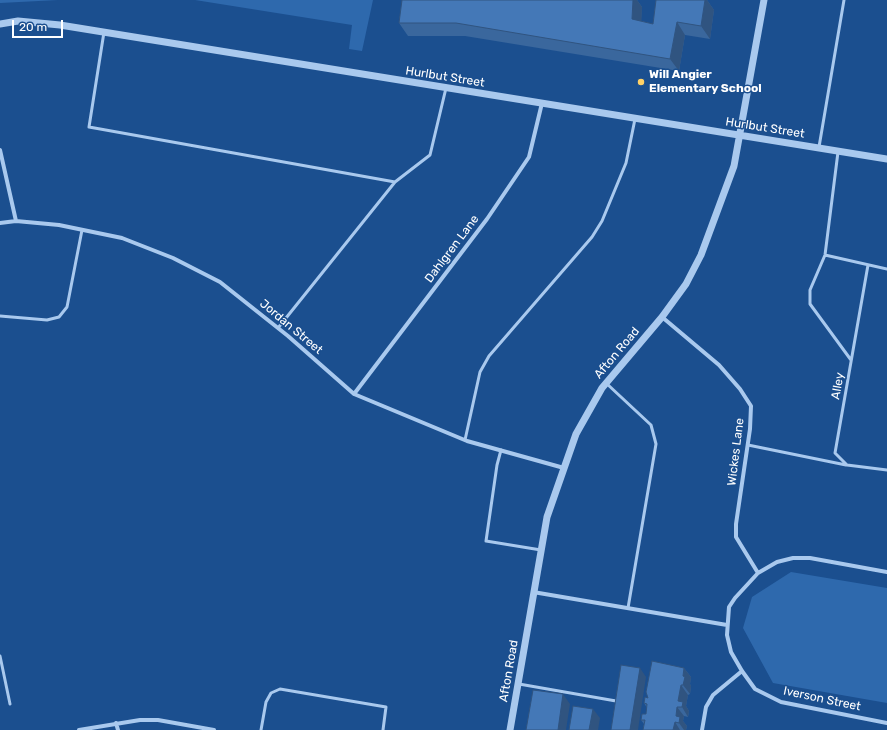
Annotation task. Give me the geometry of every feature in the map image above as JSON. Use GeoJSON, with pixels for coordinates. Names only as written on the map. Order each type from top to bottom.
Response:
{"type":"FeatureCollection","features":[{"type":"Feature","properties":{"kind":"street","name":"Afton Road"},"geometry":{"type":"LineString","coordinates":[[510,730],[547,517],[564,468],[576,434],[606,384],[662,317],[686,284],[701,255],[734,166],[764,0]]}},
{"type":"Feature","properties":{"kind":"street","name":"Hurlbut Street"},"geometry":{"type":"LineString","coordinates":[[0,24],[18,21],[104,32],[887,159]]}},
{"type":"Feature","properties":{"kind":"street","name":"Dahlgren Lane"},"geometry":{"type":"LineString","coordinates":[[354,394],[487,219],[528,157],[542,103]]}},
{"type":"Feature","properties":{"kind":"street"},"geometry":{"type":"LineString","coordinates":[[0,150],[16,221]]}},
{"type":"Feature","properties":{"kind":"street","name":"Jordan Street"},"geometry":{"type":"LineString","coordinates":[[0,223],[16,221],[58,225],[122,238],[173,258],[220,282],[278,328],[354,394],[464,440],[564,468]]}},
{"type":"Feature","properties":{"kind":"street","name":"Wickes Lane"},"geometry":{"type":"LineString","coordinates":[[662,317],[719,364],[740,389],[751,406],[748,445],[736,524],[736,537],[758,573]]}},
{"type":"Feature","properties":{"kind":"street","name":"Iverson Street"},"geometry":{"type":"LineString","coordinates":[[887,572],[810,558],[793,558],[777,562],[758,573],[744,586],[729,607],[727,625],[727,635],[731,652],[755,689],[781,702],[887,723]]}},
{"type":"Feature","properties":{"kind":"street"},"geometry":{"type":"LineString","coordinates":[[533,592],[727,625]]}},
{"type":"Feature","properties":{"kind":"street"},"geometry":{"type":"LineString","coordinates":[[702,730],[706,707],[713,695],[742,671]]}},
{"type":"Feature","properties":{"kind":"street"},"geometry":{"type":"LineString","coordinates":[[79,730],[140,720],[158,720],[214,730]]}},
{"type":"Feature","properties":{"kind":"street"},"geometry":{"type":"LineString","coordinates":[[116,723],[118,730]]}},
{"type":"Feature","properties":{"kind":"lane"},"geometry":{"type":"LineString","coordinates":[[819,147],[844,0]]}},
{"type":"Feature","properties":{"kind":"lane"},"geometry":{"type":"LineString","coordinates":[[104,32],[89,127],[395,182]]}},
{"type":"Feature","properties":{"kind":"lane"},"geometry":{"type":"LineString","coordinates":[[278,328],[395,182],[430,155],[446,88]]}},
{"type":"Feature","properties":{"kind":"lane"},"geometry":{"type":"LineString","coordinates":[[464,440],[480,372],[489,356],[592,237],[602,221],[626,163],[635,118]]}},
{"type":"Feature","properties":{"kind":"lane"},"geometry":{"type":"LineString","coordinates":[[839,150],[825,255],[810,290],[810,304],[851,360]]}},
{"type":"Feature","properties":{"kind":"lane"},"geometry":{"type":"LineString","coordinates":[[0,316],[47,320],[59,317],[67,307],[82,230]]}},
{"type":"Feature","properties":{"kind":"lane"},"geometry":{"type":"LineString","coordinates":[[825,255],[887,269]]}},
{"type":"Feature","properties":{"kind":"lane","name":"Alley"},"geometry":{"type":"LineString","coordinates":[[847,465],[835,453],[868,265]]}},
{"type":"Feature","properties":{"kind":"lane"},"geometry":{"type":"LineString","coordinates":[[606,384],[651,425],[656,444],[628,608]]}},
{"type":"Feature","properties":{"kind":"lane"},"geometry":{"type":"LineString","coordinates":[[748,445],[847,465],[887,470]]}},
{"type":"Feature","properties":{"kind":"lane"},"geometry":{"type":"LineString","coordinates":[[502,450],[498,465],[486,541],[541,550]]}},
{"type":"Feature","properties":{"kind":"lane"},"geometry":{"type":"LineString","coordinates":[[0,656],[10,704]]}},
{"type":"Feature","properties":{"kind":"lane"},"geometry":{"type":"LineString","coordinates":[[518,684],[616,701]]}},
{"type":"Feature","properties":{"kind":"lane"},"geometry":{"type":"LineString","coordinates":[[261,730],[266,702],[271,693],[280,689],[386,707],[383,730]]}},
{"type":"Feature","properties":{"kind":"lane"},"geometry":{"type":"LineString","coordinates":[[614,709],[617,694]]}},
{"type":"Feature","properties":{"kind":"shaded area"},"geometry":{"type":"Polygon","coordinates":[[[0,0],[58,0],[0,3],[0,0]]]}},
{"type":"Feature","properties":{"kind":"shaded area"},"geometry":{"type":"Polygon","coordinates":[[[195,0],[373,0],[362,51],[349,49],[352,25],[195,0]]]}},
{"type":"Feature","properties":{"kind":"shaded area"},"geometry":{"type":"Polygon","coordinates":[[[791,572],[887,588],[887,703],[773,683],[743,628],[752,597],[791,572]]]}},
{"type":"Feature","properties":{"kind":"building"},"geometry":{"type":"Polygon","coordinates":[[[402,0],[633,0],[632,19],[653,24],[656,0],[705,0],[701,26],[677,22],[670,59],[456,23],[399,23],[402,0]]]}},
{"type":"Feature","properties":{"kind":"building"},"geometry":{"type":"Polygon","coordinates":[[[652,661],[684,668],[683,676],[685,677],[683,685],[681,685],[678,701],[683,702],[682,707],[677,707],[676,716],[680,717],[679,723],[675,722],[673,730],[643,730],[645,720],[641,720],[642,714],[646,714],[647,704],[644,703],[645,697],[648,698],[646,692],[652,661]]]}},
{"type":"Feature","properties":{"kind":"building"},"geometry":{"type":"Polygon","coordinates":[[[621,665],[640,668],[630,730],[611,730],[621,665]]]}},
{"type":"Feature","properties":{"kind":"building"},"geometry":{"type":"Polygon","coordinates":[[[533,690],[563,694],[558,730],[526,730],[533,690]]]}},
{"type":"Feature","properties":{"kind":"building"},"geometry":{"type":"Polygon","coordinates":[[[573,706],[593,709],[589,730],[569,730],[573,706]]]}},
{"type":"Feature","properties":{"kind":"place","name":"Will Angier Elementary School"},"geometry":{"type":"Point","coordinates":[641,82]}}]}
